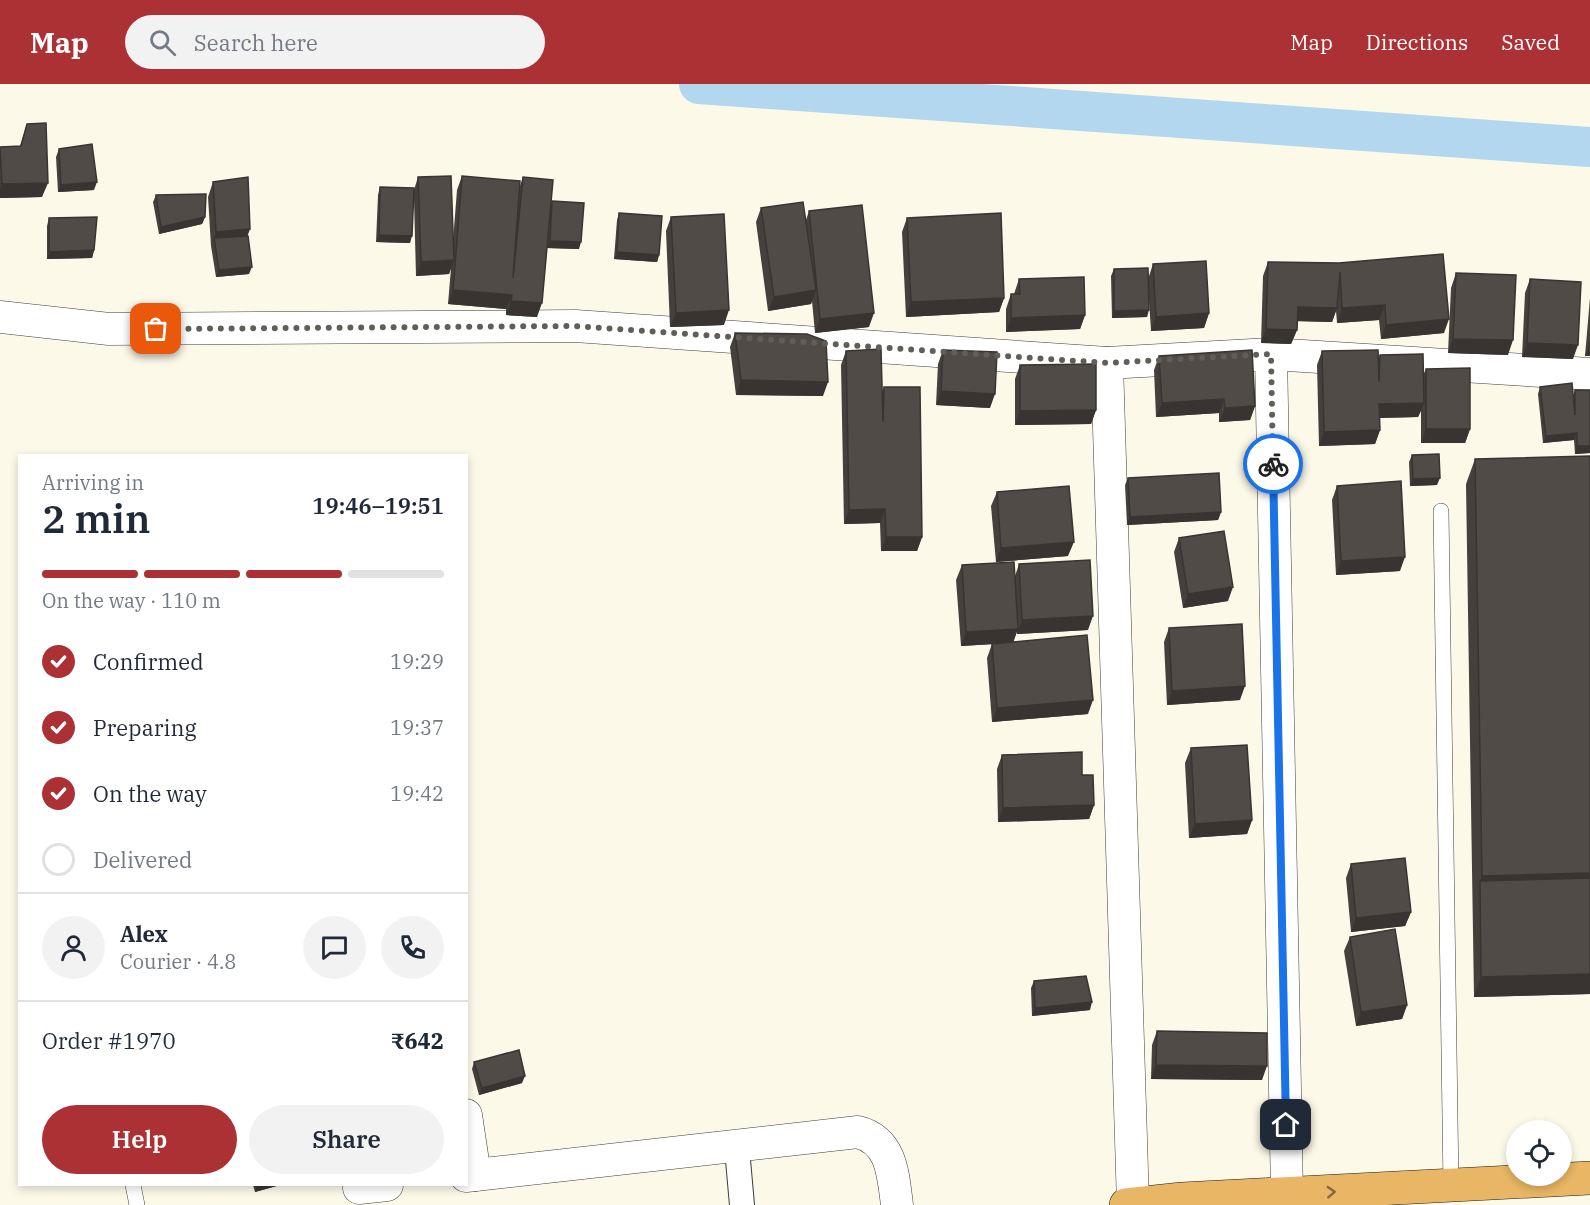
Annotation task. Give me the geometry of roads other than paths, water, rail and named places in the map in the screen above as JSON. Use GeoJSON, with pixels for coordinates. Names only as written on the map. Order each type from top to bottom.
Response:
{"type":"FeatureCollection","features":[{"type":"Feature","properties":{"kind":"highway"},"geometry":{"type":"LineString","coordinates":[[1126,1205],[1590,1178]]}},
{"type":"Feature","properties":{"kind":"street"},"geometry":{"type":"LineString","coordinates":[[0,317],[110,329],[574,326],[1107,363],[1271,354],[1590,374]]}},
{"type":"Feature","properties":{"kind":"street"},"geometry":{"type":"LineString","coordinates":[[1271,354],[1287,1194]]}},
{"type":"Feature","properties":{"kind":"street"},"geometry":{"type":"LineString","coordinates":[[1107,363],[1133,1204]]}},
{"type":"Feature","properties":{"kind":"street"},"geometry":{"type":"LineString","coordinates":[[468,1139],[471,1176],[858,1132],[873,1136],[884,1147],[893,1175],[897,1205]]}},
{"type":"Feature","properties":{"kind":"street"},"geometry":{"type":"LineString","coordinates":[[738,1160],[742,1205]]}},
{"type":"Feature","properties":{"kind":"lane"},"geometry":{"type":"LineString","coordinates":[[1441,511],[1451,1185]]}},
{"type":"Feature","properties":{"kind":"lane"},"geometry":{"type":"LineString","coordinates":[[133,1186],[137,1205]]}},
{"type":"Feature","properties":{"kind":"waterway"},"geometry":{"type":"LineString","coordinates":[[699,84],[1590,147]]}}]}
